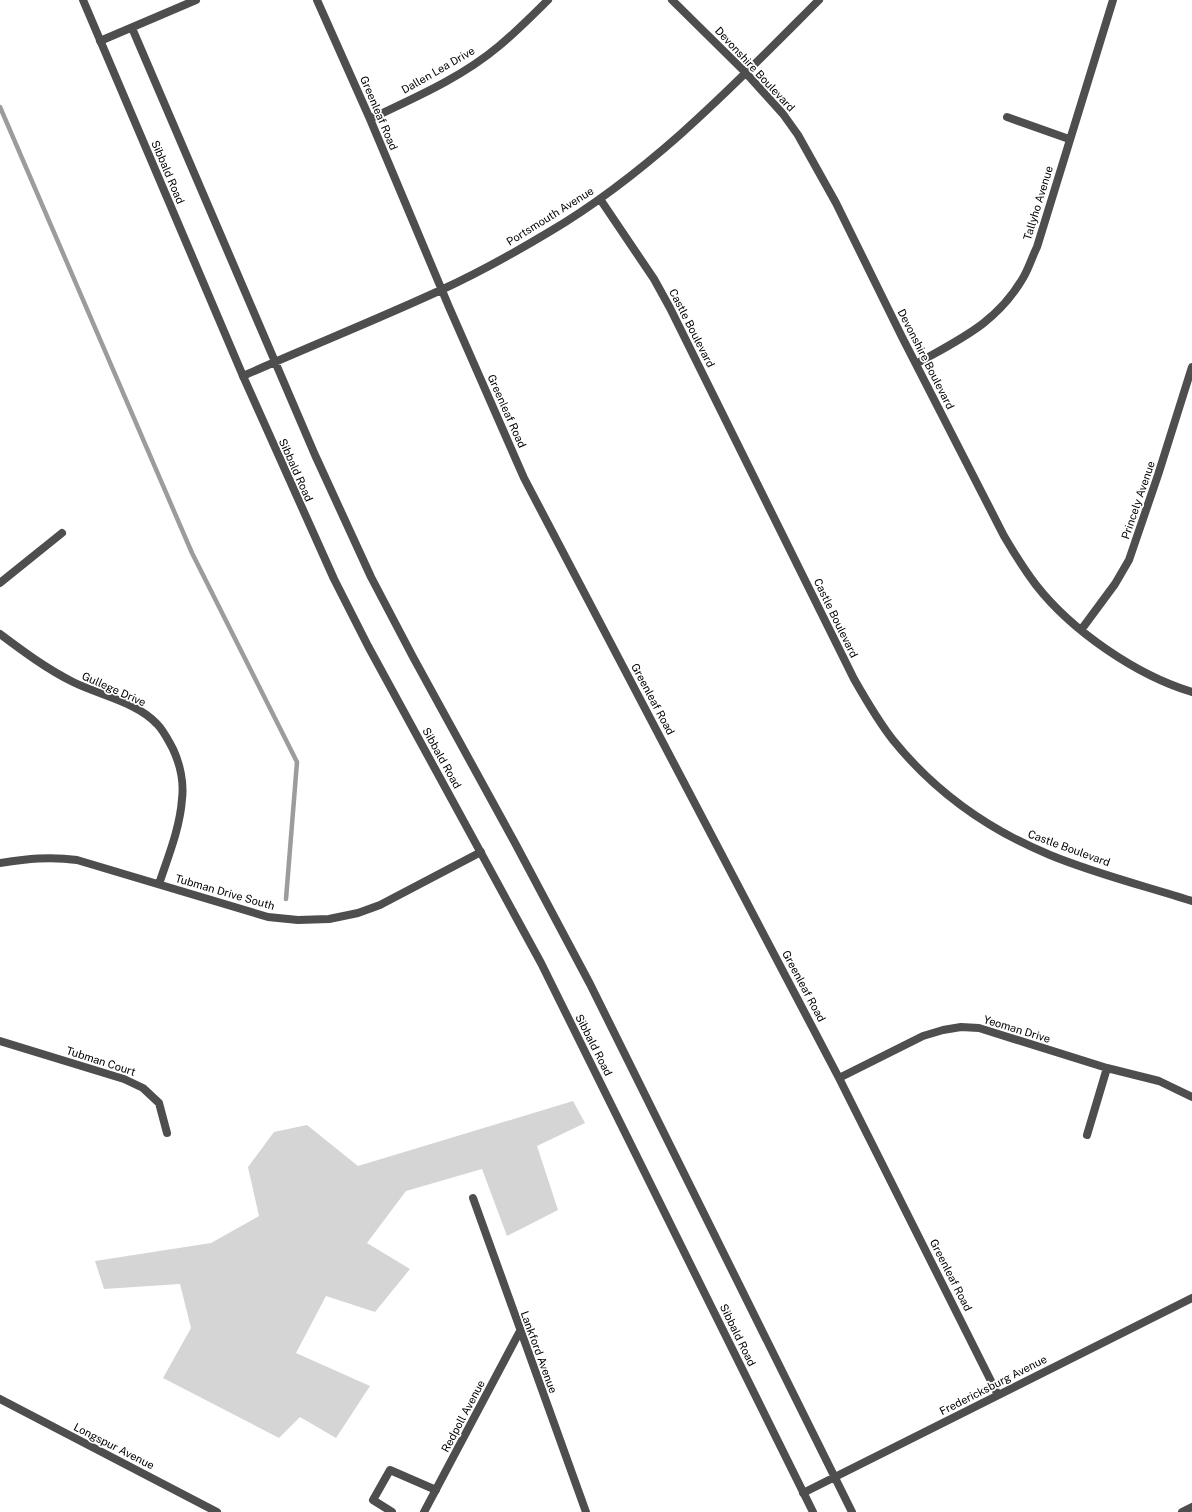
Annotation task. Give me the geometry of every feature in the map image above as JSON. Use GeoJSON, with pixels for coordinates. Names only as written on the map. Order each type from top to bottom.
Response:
{"type":"FeatureCollection","features":[{"type":"Feature","properties":{"kind":"street","name":"Sibbald Road"},"geometry":{"type":"LineString","coordinates":[[83,0],[243,376],[300,506],[344,599],[368,646],[541,963],[813,1512]]}},
{"type":"Feature","properties":{"kind":"street"},"geometry":{"type":"LineString","coordinates":[[100,41],[196,0]]}},
{"type":"Feature","properties":{"kind":"street","name":"Greenleaf Road"},"geometry":{"type":"LineString","coordinates":[[317,0],[370,119],[442,290],[524,478],[839,1078],[998,1395]]}},
{"type":"Feature","properties":{"kind":"street","name":"Dallen Lea Drive"},"geometry":{"type":"LineString","coordinates":[[370,119],[426,92],[462,72],[498,47],[548,0]]}},
{"type":"Feature","properties":{"kind":"street","name":"Devonshire Boulevard"},"geometry":{"type":"LineString","coordinates":[[672,0],[746,73],[783,114],[809,152],[970,471],[1019,562],[1036,586],[1081,630],[1114,654],[1143,672],[1192,692]]}},
{"type":"Feature","properties":{"kind":"street","name":"Portsmouth Avenue"},"geometry":{"type":"LineString","coordinates":[[243,376],[442,290],[498,261],[550,231],[600,199],[676,140],[819,0]]}},
{"type":"Feature","properties":{"kind":"street","name":"Tallyho Avenue"},"geometry":{"type":"LineString","coordinates":[[916,364],[973,332],[995,314],[1009,299],[1024,277],[1037,247],[1112,0]]}},
{"type":"Feature","properties":{"kind":"street"},"geometry":{"type":"LineString","coordinates":[[132,28],[315,455],[372,577],[412,657],[516,843],[590,984],[852,1512]]}},
{"type":"Feature","properties":{"kind":"street"},"geometry":{"type":"LineString","coordinates":[[1007,117],[1069,139]]}},
{"type":"Feature","properties":{"kind":"street","name":"Castle Boulevard"},"geometry":{"type":"LineString","coordinates":[[600,199],[654,279],[670,308],[854,679],[870,706],[893,739],[912,762],[961,806],[984,822],[1018,841],[1051,856],[1088,869],[1192,900]]}},
{"type":"Feature","properties":{"kind":"street","name":"Princely Avenue"},"geometry":{"type":"LineString","coordinates":[[1081,630],[1115,584],[1129,560],[1192,367]]}},
{"type":"Feature","properties":{"kind":"street"},"geometry":{"type":"LineString","coordinates":[[0,584],[62,533]]}},
{"type":"Feature","properties":{"kind":"street","name":"Gullege Drive"},"geometry":{"type":"LineString","coordinates":[[0,634],[60,676],[86,689],[123,702],[142,712],[156,723],[167,738],[176,756],[182,778],[183,798],[180,818],[159,884]]}},
{"type":"Feature","properties":{"kind":"street","name":"Tubman Drive South"},"geometry":{"type":"LineString","coordinates":[[0,863],[58,857],[77,860],[268,917],[298,920],[329,919],[358,913],[380,905],[481,852]]}},
{"type":"Feature","properties":{"kind":"street","name":"Yeoman Drive"},"geometry":{"type":"LineString","coordinates":[[839,1078],[923,1036],[943,1030],[961,1027],[979,1028],[1107,1068],[1159,1080],[1192,1097]]}},
{"type":"Feature","properties":{"kind":"street","name":"Tubman Court"},"geometry":{"type":"LineString","coordinates":[[0,1041],[124,1079],[143,1088],[159,1103],[167,1134]]}},
{"type":"Feature","properties":{"kind":"street"},"geometry":{"type":"LineString","coordinates":[[1087,1135],[1107,1068]]}},
{"type":"Feature","properties":{"kind":"street","name":"Lankford Avenue"},"geometry":{"type":"LineString","coordinates":[[473,1198],[586,1512]]}},
{"type":"Feature","properties":{"kind":"street","name":"Fredericksburg Avenue"},"geometry":{"type":"LineString","coordinates":[[803,1493],[1192,1298]]}},
{"type":"Feature","properties":{"kind":"street","name":"Redpoll Avenue"},"geometry":{"type":"LineString","coordinates":[[424,1512],[520,1331]]}},
{"type":"Feature","properties":{"kind":"street","name":"Longspur Avenue"},"geometry":{"type":"LineString","coordinates":[[0,1399],[217,1512]]}},
{"type":"Feature","properties":{"kind":"street"},"geometry":{"type":"LineString","coordinates":[[392,1512],[373,1500],[390,1470],[436,1490]]}},
{"type":"Feature","properties":{"kind":"street"},"geometry":{"type":"LineString","coordinates":[[1182,1512],[1192,1507]]}},
{"type":"Feature","properties":{"kind":"shaded area"},"geometry":{"type":"Polygon","coordinates":[[[573,1101],[585,1123],[537,1146],[558,1210],[507,1236],[482,1169],[406,1191],[367,1243],[410,1269],[375,1312],[326,1296],[296,1353],[370,1386],[336,1438],[300,1417],[279,1438],[163,1378],[191,1328],[180,1284],[104,1289],[95,1261],[211,1243],[259,1216],[248,1167],[274,1132],[307,1125],[358,1166],[573,1101]]]}},
{"type":"Feature","properties":{"kind":"waterway"},"geometry":{"type":"LineString","coordinates":[[0,107],[192,553],[297,762],[286,899]]}}]}
